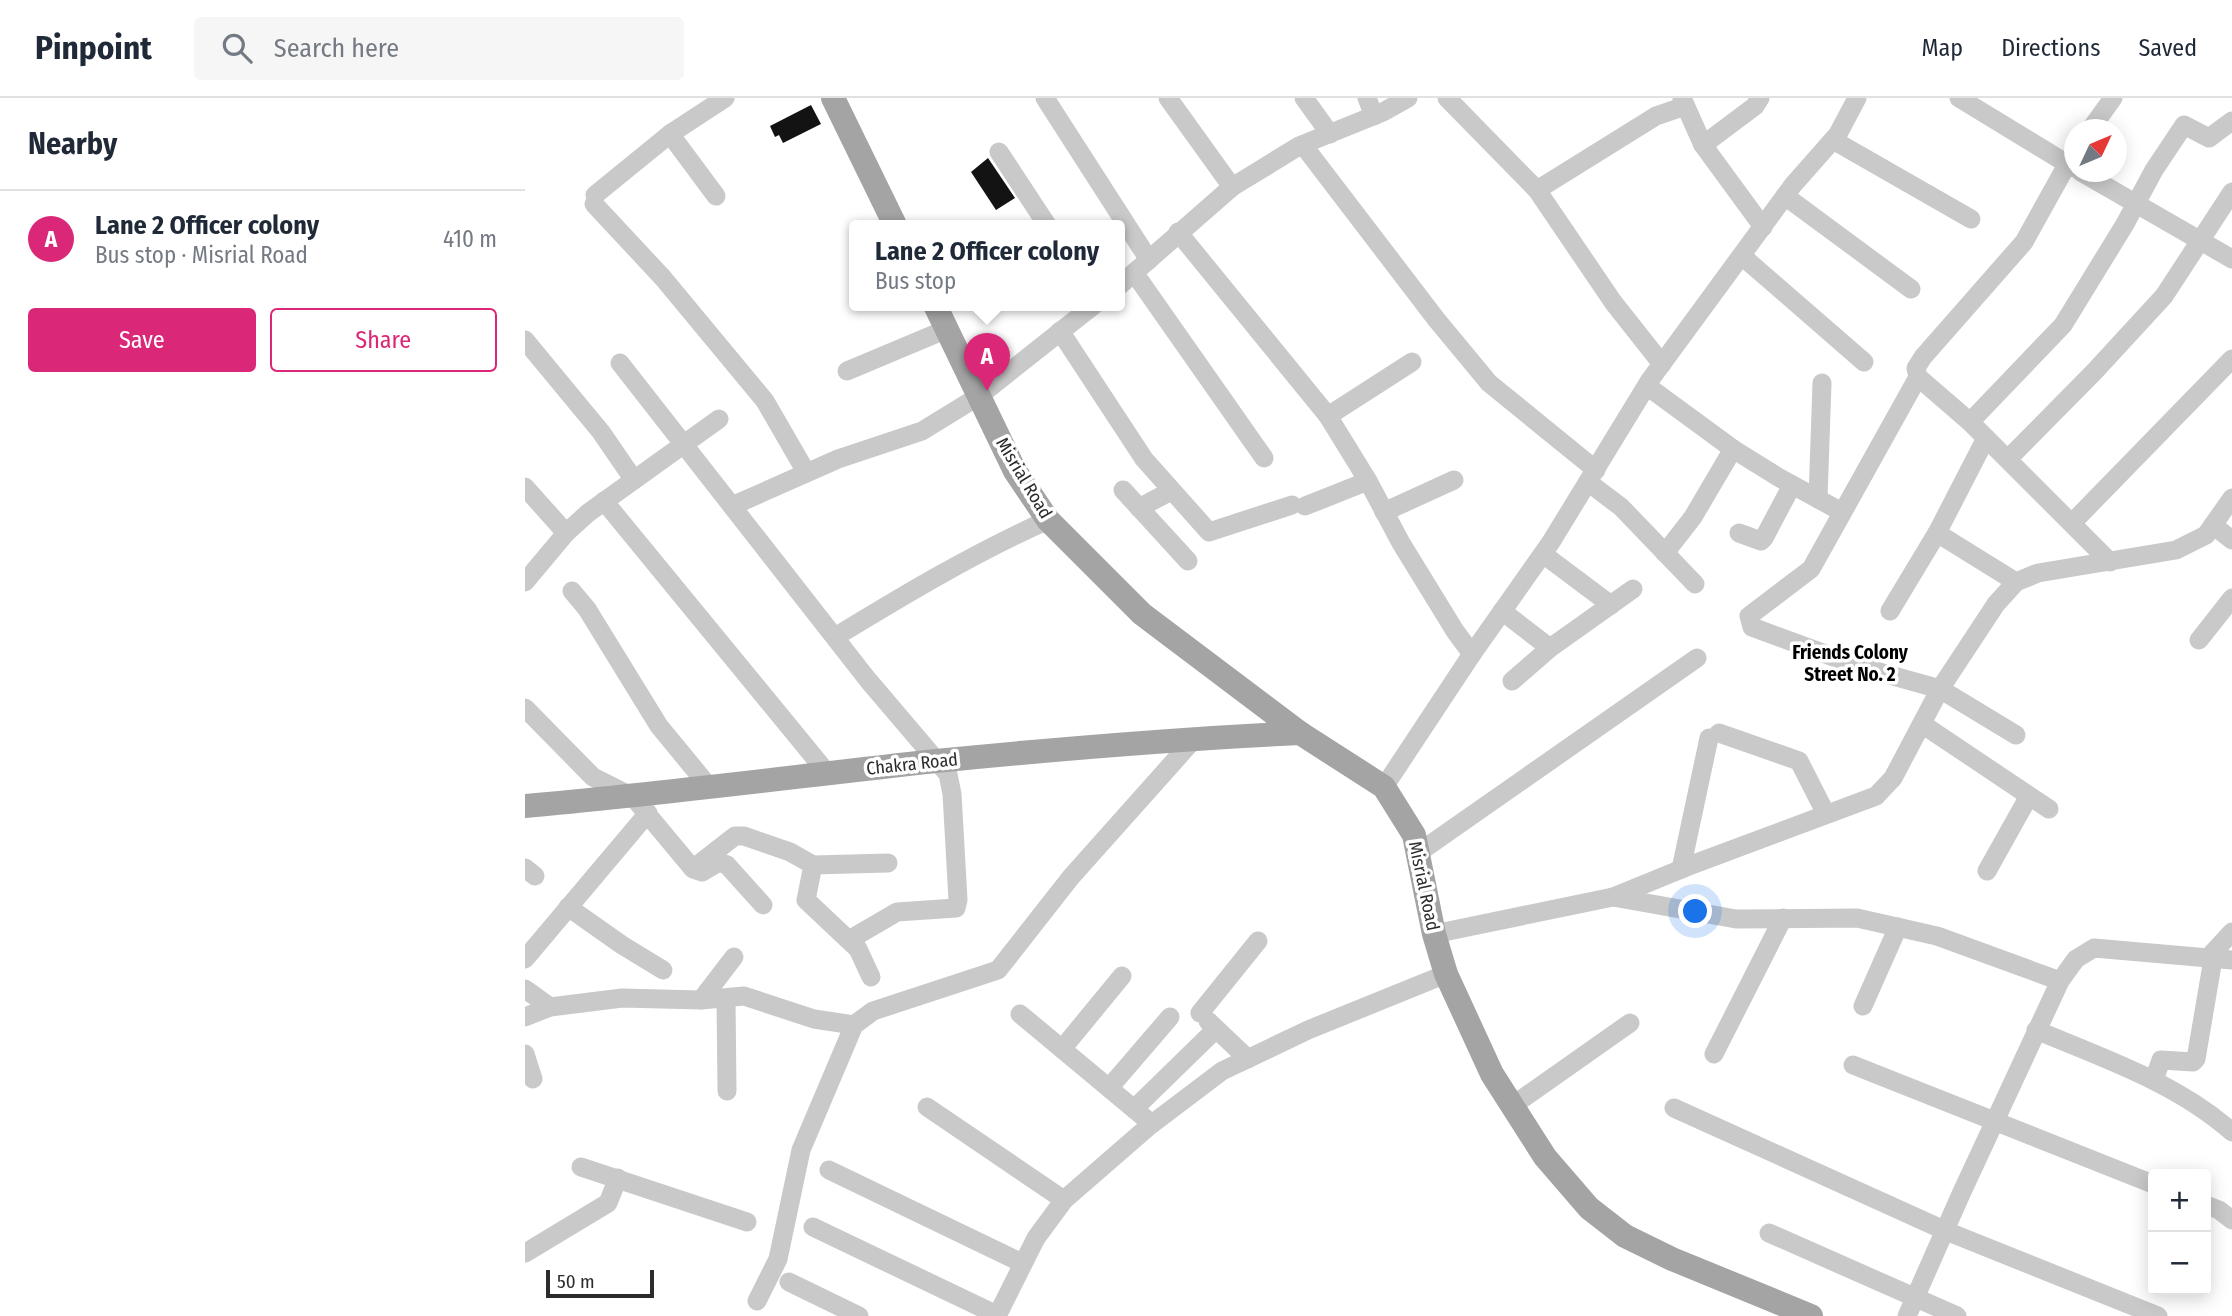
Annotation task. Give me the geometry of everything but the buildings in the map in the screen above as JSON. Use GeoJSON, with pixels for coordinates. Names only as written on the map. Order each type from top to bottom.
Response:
{"type":"FeatureCollection","features":[{"type":"Feature","properties":{"kind":"main road"},"geometry":{"type":"LineString","coordinates":[[833,98],[893,220]]}},
{"type":"Feature","properties":{"kind":"main road","name":"Misrial Road"},"geometry":{"type":"LineString","coordinates":[[939,311],[1015,471],[1048,520],[1142,614],[1300,733],[1384,788],[1414,835],[1434,934],[1447,974],[1492,1074],[1545,1157],[1589,1208],[1625,1236],[1757,1307],[1811,1316]]}},
{"type":"Feature","properties":{"kind":"main road","name":"Chakra Road"},"geometry":{"type":"LineString","coordinates":[[525,806],[641,805],[710,788],[936,761],[1195,738],[1300,733]]}},
{"type":"Feature","properties":{"kind":"street"},"geometry":{"type":"LineString","coordinates":[[725,98],[670,134],[594,199],[765,401],[806,472]]}},
{"type":"Feature","properties":{"kind":"street"},"geometry":{"type":"LineString","coordinates":[[1045,98],[1123,220]]}},
{"type":"Feature","properties":{"kind":"street"},"geometry":{"type":"LineString","coordinates":[[1304,98],[1330,134]]}},
{"type":"Feature","properties":{"kind":"street"},"geometry":{"type":"LineString","coordinates":[[1264,458],[1127,280],[1178,232],[1232,187],[1303,145],[1330,134],[1370,107],[1408,98]]}},
{"type":"Feature","properties":{"kind":"street"},"geometry":{"type":"LineString","coordinates":[[1447,98],[1537,190],[1613,302],[1662,364]]}},
{"type":"Feature","properties":{"kind":"street"},"geometry":{"type":"LineString","coordinates":[[1703,145],[1755,106],[1761,98]]}},
{"type":"Feature","properties":{"kind":"street"},"geometry":{"type":"LineString","coordinates":[[1384,788],[1542,554],[1662,364],[1785,196],[1833,140],[1857,98]]}},
{"type":"Feature","properties":{"kind":"street"},"geometry":{"type":"LineString","coordinates":[[1959,98],[2064,158]]}},
{"type":"Feature","properties":{"kind":"street"},"geometry":{"type":"LineString","coordinates":[[2098,119],[2113,98]]}},
{"type":"Feature","properties":{"kind":"street"},"geometry":{"type":"LineString","coordinates":[[1175,100],[1232,187]]}},
{"type":"Feature","properties":{"kind":"street"},"geometry":{"type":"LineString","coordinates":[[1537,190],[1683,102],[1703,145],[1763,227]]}},
{"type":"Feature","properties":{"kind":"street"},"geometry":{"type":"LineString","coordinates":[[1971,422],[2063,325],[2184,125],[2209,138],[2232,121]]}},
{"type":"Feature","properties":{"kind":"street"},"geometry":{"type":"LineString","coordinates":[[670,134],[716,196]]}},
{"type":"Feature","properties":{"kind":"street"},"geometry":{"type":"LineString","coordinates":[[1833,140],[1971,219]]}},
{"type":"Feature","properties":{"kind":"street"},"geometry":{"type":"LineString","coordinates":[[1303,145],[1489,383],[1592,476],[1695,584]]}},
{"type":"Feature","properties":{"kind":"street"},"geometry":{"type":"LineString","coordinates":[[999,152],[1044,220]]}},
{"type":"Feature","properties":{"kind":"street"},"geometry":{"type":"LineString","coordinates":[[2064,180],[2024,242],[1916,368],[1918,377],[1971,422],[2110,562]]}},
{"type":"Feature","properties":{"kind":"street"},"geometry":{"type":"LineString","coordinates":[[2104,182],[2232,259]]}},
{"type":"Feature","properties":{"kind":"street"},"geometry":{"type":"LineString","coordinates":[[2008,460],[2164,296],[2232,192]]}},
{"type":"Feature","properties":{"kind":"street"},"geometry":{"type":"LineString","coordinates":[[1785,196],[1911,289]]}},
{"type":"Feature","properties":{"kind":"street"},"geometry":{"type":"LineString","coordinates":[[1125,223],[1149,260]]}},
{"type":"Feature","properties":{"kind":"street"},"geometry":{"type":"LineString","coordinates":[[1178,232],[1328,416],[1455,631],[1472,654]]}},
{"type":"Feature","properties":{"kind":"street"},"geometry":{"type":"LineString","coordinates":[[1742,256],[1864,362]]}},
{"type":"Feature","properties":{"kind":"street"},"geometry":{"type":"LineString","coordinates":[[731,506],[838,459],[922,430],[979,396],[1086,311]]}},
{"type":"Feature","properties":{"kind":"street"},"geometry":{"type":"LineString","coordinates":[[847,371],[947,329]]}},
{"type":"Feature","properties":{"kind":"street"},"geometry":{"type":"LineString","coordinates":[[1060,331],[1144,459],[1209,532],[1368,481]]}},
{"type":"Feature","properties":{"kind":"street"},"geometry":{"type":"LineString","coordinates":[[525,340],[601,432],[634,480]]}},
{"type":"Feature","properties":{"kind":"street"},"geometry":{"type":"LineString","coordinates":[[2072,523],[2232,359]]}},
{"type":"Feature","properties":{"kind":"street"},"geometry":{"type":"LineString","coordinates":[[1328,416],[1412,362]]}},
{"type":"Feature","properties":{"kind":"street"},"geometry":{"type":"LineString","coordinates":[[620,363],[835,637],[947,774],[952,794],[956,908],[897,912],[849,940]]}},
{"type":"Feature","properties":{"kind":"street"},"geometry":{"type":"LineString","coordinates":[[1918,377],[1811,569],[1749,616],[1749,622],[1752,627],[1861,667],[1940,689],[2017,735]]}},
{"type":"Feature","properties":{"kind":"street"},"geometry":{"type":"LineString","coordinates":[[1818,499],[1822,383]]}},
{"type":"Feature","properties":{"kind":"street"},"geometry":{"type":"LineString","coordinates":[[1647,386],[1733,449],[1842,512]]}},
{"type":"Feature","properties":{"kind":"street"},"geometry":{"type":"LineString","coordinates":[[525,582],[566,533],[604,501],[719,419]]}},
{"type":"Feature","properties":{"kind":"street"},"geometry":{"type":"LineString","coordinates":[[1890,611],[1937,533],[1986,438]]}},
{"type":"Feature","properties":{"kind":"street"},"geometry":{"type":"LineString","coordinates":[[1665,552],[1693,517],[1733,449]]}},
{"type":"Feature","properties":{"kind":"street"},"geometry":{"type":"LineString","coordinates":[[1384,512],[1454,480]]}},
{"type":"Feature","properties":{"kind":"street"},"geometry":{"type":"LineString","coordinates":[[1739,533],[1761,541],[1792,485]]}},
{"type":"Feature","properties":{"kind":"street"},"geometry":{"type":"LineString","coordinates":[[525,486],[566,533]]}},
{"type":"Feature","properties":{"kind":"street"},"geometry":{"type":"LineString","coordinates":[[1123,490],[1188,561]]}},
{"type":"Feature","properties":{"kind":"street"},"geometry":{"type":"LineString","coordinates":[[1139,508],[1171,491]]}},
{"type":"Feature","properties":{"kind":"street"},"geometry":{"type":"LineString","coordinates":[[1434,934],[1613,897],[1875,796],[1893,778],[1940,689],[1996,604],[2016,582],[2038,573],[2176,550],[2206,535],[2232,498]]}},
{"type":"Feature","properties":{"kind":"street"},"geometry":{"type":"LineString","coordinates":[[604,501],[828,774]]}},
{"type":"Feature","properties":{"kind":"street"},"geometry":{"type":"LineString","coordinates":[[835,637],[910,591],[1048,520]]}},
{"type":"Feature","properties":{"kind":"street"},"geometry":{"type":"LineString","coordinates":[[2213,524],[2232,540]]}},
{"type":"Feature","properties":{"kind":"street"},"geometry":{"type":"LineString","coordinates":[[1937,533],[2016,582]]}},
{"type":"Feature","properties":{"kind":"street"},"geometry":{"type":"LineString","coordinates":[[1542,554],[1611,606]]}},
{"type":"Feature","properties":{"kind":"street"},"geometry":{"type":"LineString","coordinates":[[1512,681],[1550,648],[1633,589]]}},
{"type":"Feature","properties":{"kind":"street"},"geometry":{"type":"LineString","coordinates":[[572,591],[587,609],[659,726],[710,788]]}},
{"type":"Feature","properties":{"kind":"street"},"geometry":{"type":"LineString","coordinates":[[2199,640],[2232,598]]}},
{"type":"Feature","properties":{"kind":"street"},"geometry":{"type":"LineString","coordinates":[[1502,611],[1550,648]]}},
{"type":"Feature","properties":{"kind":"street"},"geometry":{"type":"LineString","coordinates":[[1417,853],[1697,658]]}},
{"type":"Feature","properties":{"kind":"street"},"geometry":{"type":"LineString","coordinates":[[525,708],[593,777],[641,805],[693,869],[702,872],[719,862],[727,865],[763,905]]}},
{"type":"Feature","properties":{"kind":"street"},"geometry":{"type":"LineString","coordinates":[[1922,724],[2049,809]]}},
{"type":"Feature","properties":{"kind":"street"},"geometry":{"type":"LineString","coordinates":[[1681,869],[1714,735],[1799,761],[1826,814]]}},
{"type":"Feature","properties":{"kind":"street"},"geometry":{"type":"LineString","coordinates":[[757,1301],[778,1259],[801,1150],[854,1025],[873,1011],[998,970],[1071,877],[1195,738]]}},
{"type":"Feature","properties":{"kind":"street"},"geometry":{"type":"LineString","coordinates":[[1987,871],[2029,796]]}},
{"type":"Feature","properties":{"kind":"street"},"geometry":{"type":"LineString","coordinates":[[525,959],[568,908],[641,805]]}},
{"type":"Feature","properties":{"kind":"street"},"geometry":{"type":"LineString","coordinates":[[693,869],[735,836],[744,836],[790,852],[813,865],[888,863]]}},
{"type":"Feature","properties":{"kind":"street"},"geometry":{"type":"LineString","coordinates":[[813,865],[806,900],[858,949],[871,977]]}},
{"type":"Feature","properties":{"kind":"street"},"geometry":{"type":"LineString","coordinates":[[1613,897],[1736,919],[1857,918],[1937,936],[2060,981]]}},
{"type":"Feature","properties":{"kind":"street"},"geometry":{"type":"LineString","coordinates":[[568,908],[663,970]]}},
{"type":"Feature","properties":{"kind":"street"},"geometry":{"type":"LineString","coordinates":[[1714,1054],[1783,918]]}},
{"type":"Feature","properties":{"kind":"street"},"geometry":{"type":"LineString","coordinates":[[1863,1006],[1898,927]]}},
{"type":"Feature","properties":{"kind":"street"},"geometry":{"type":"LineString","coordinates":[[2154,1080],[2161,1060],[2193,1062],[2196,1059],[2217,959],[2232,932]]}},
{"type":"Feature","properties":{"kind":"street"},"geometry":{"type":"LineString","coordinates":[[1248,1059],[1196,1010],[1258,941]]}},
{"type":"Feature","properties":{"kind":"street"},"geometry":{"type":"LineString","coordinates":[[1907,1316],[2036,1030],[2060,981],[2076,959],[2094,948],[2217,959]]}},
{"type":"Feature","properties":{"kind":"street"},"geometry":{"type":"LineString","coordinates":[[701,1000],[734,957]]}},
{"type":"Feature","properties":{"kind":"street"},"geometry":{"type":"LineString","coordinates":[[813,1227],[997,1315],[1036,1238],[1064,1200],[1151,1124],[1222,1071],[1308,1030],[1447,974]]}},
{"type":"Feature","properties":{"kind":"street"},"geometry":{"type":"LineString","coordinates":[[1062,1049],[1122,976]]}},
{"type":"Feature","properties":{"kind":"street"},"geometry":{"type":"LineString","coordinates":[[525,989],[550,1007]]}},
{"type":"Feature","properties":{"kind":"street"},"geometry":{"type":"LineString","coordinates":[[525,1017],[550,1007],[622,998],[701,1000],[744,996],[814,1018],[854,1025]]}},
{"type":"Feature","properties":{"kind":"street"},"geometry":{"type":"LineString","coordinates":[[726,999],[727,1091]]}},
{"type":"Feature","properties":{"kind":"street"},"geometry":{"type":"LineString","coordinates":[[1020,1014],[1151,1124]]}},
{"type":"Feature","properties":{"kind":"street"},"geometry":{"type":"LineString","coordinates":[[1109,1088],[1170,1017]]}},
{"type":"Feature","properties":{"kind":"street"},"geometry":{"type":"LineString","coordinates":[[1512,1106],[1630,1023]]}},
{"type":"Feature","properties":{"kind":"street"},"geometry":{"type":"LineString","coordinates":[[1134,1109],[1216,1029]]}},
{"type":"Feature","properties":{"kind":"street"},"geometry":{"type":"LineString","coordinates":[[2036,1030],[2154,1080],[2220,1121],[2232,1132]]}},
{"type":"Feature","properties":{"kind":"street"},"geometry":{"type":"LineString","coordinates":[[525,1054],[533,1079]]}},
{"type":"Feature","properties":{"kind":"street"},"geometry":{"type":"LineString","coordinates":[[1853,1065],[2148,1182]]}},
{"type":"Feature","properties":{"kind":"street"},"geometry":{"type":"LineString","coordinates":[[927,1107],[1064,1200]]}},
{"type":"Feature","properties":{"kind":"street"},"geometry":{"type":"LineString","coordinates":[[1674,1108],[1946,1231],[2158,1316]]}},
{"type":"Feature","properties":{"kind":"street"},"geometry":{"type":"LineString","coordinates":[[581,1167],[747,1222]]}},
{"type":"Feature","properties":{"kind":"street"},"geometry":{"type":"LineString","coordinates":[[829,1170],[1022,1263]]}},
{"type":"Feature","properties":{"kind":"street"},"geometry":{"type":"LineString","coordinates":[[525,1254],[608,1203],[618,1178]]}},
{"type":"Feature","properties":{"kind":"street"},"geometry":{"type":"LineString","coordinates":[[2211,1207],[2232,1220]]}},
{"type":"Feature","properties":{"kind":"street"},"geometry":{"type":"LineString","coordinates":[[1769,1233],[1957,1316]]}},
{"type":"Feature","properties":{"kind":"street"},"geometry":{"type":"LineString","coordinates":[[789,1282],[859,1316]]}},
{"type":"Feature","properties":{"kind":"place","name":"Lane 2 Officer colony"},"geometry":{"type":"Point","coordinates":[987,391]}},
{"type":"Feature","properties":{"kind":"district","name":"Friends Colony Street No. 2"},"geometry":{"type":"Point","coordinates":[1850,663]}}]}
